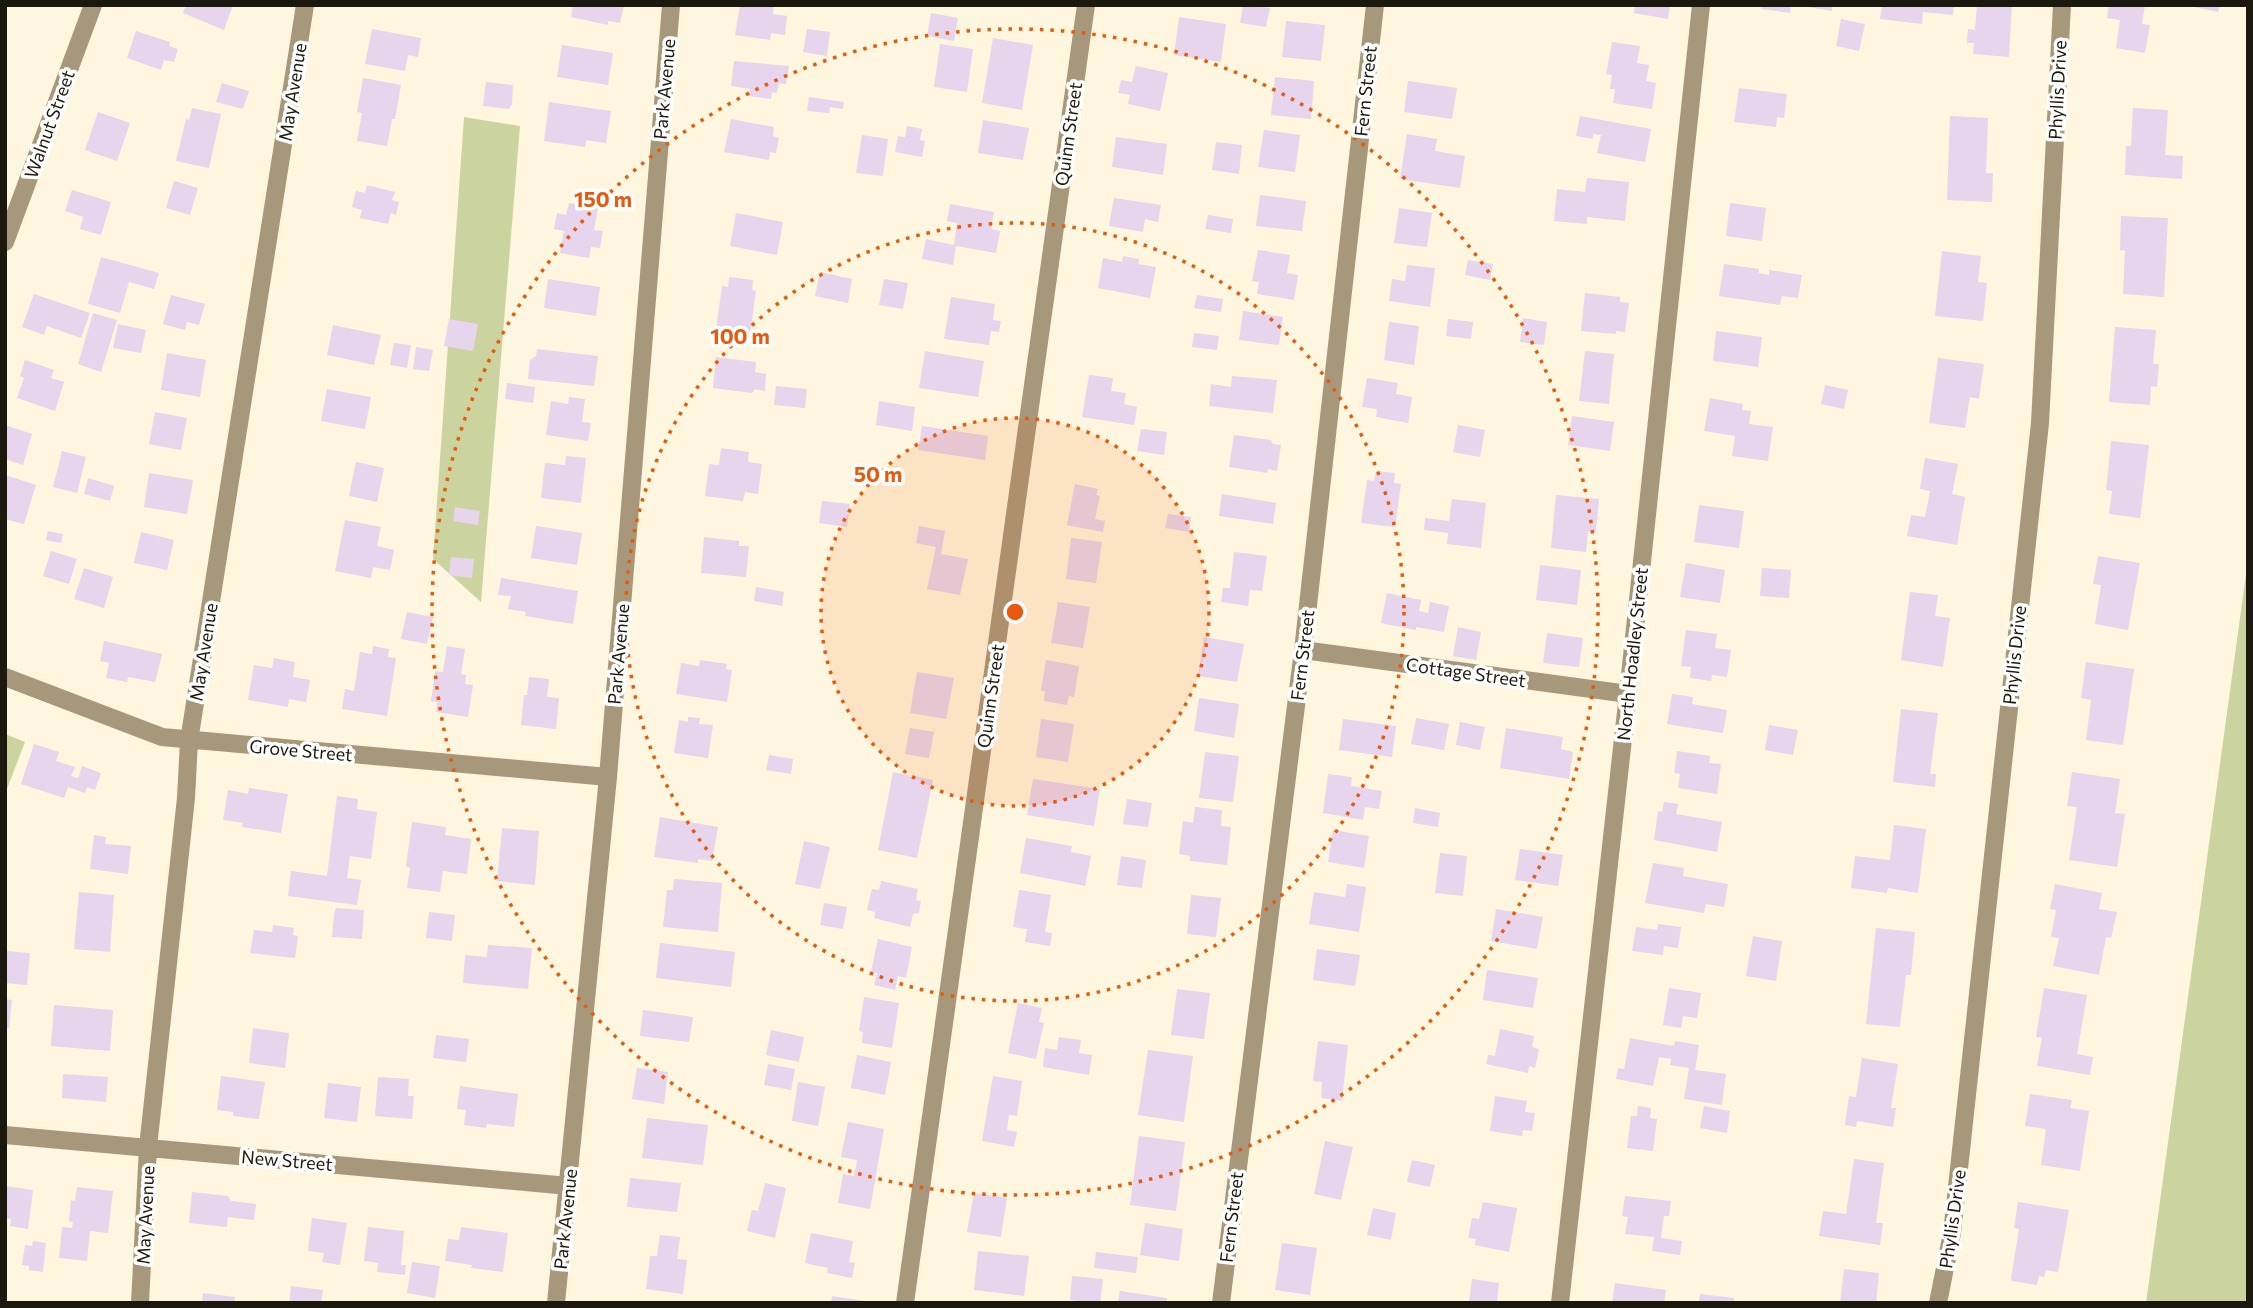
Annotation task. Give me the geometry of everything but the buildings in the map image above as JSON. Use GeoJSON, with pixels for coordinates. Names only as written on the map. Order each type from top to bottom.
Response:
{"type":"FeatureCollection","features":[{"type":"Feature","properties":{"kind":"street","name":"Walnut Street"},"geometry":{"type":"LineString","coordinates":[[5,242],[93,5]]}},
{"type":"Feature","properties":{"kind":"street","name":"May Avenue"},"geometry":{"type":"LineString","coordinates":[[140,1303],[148,1147],[186,798],[189,741],[305,5]]}},
{"type":"Feature","properties":{"kind":"street","name":"Park Avenue"},"geometry":{"type":"LineString","coordinates":[[556,1303],[608,777],[670,5]]}},
{"type":"Feature","properties":{"kind":"street","name":"Quinn Street"},"geometry":{"type":"LineString","coordinates":[[905,1303],[1086,5]]}},
{"type":"Feature","properties":{"kind":"street","name":"Fern Street"},"geometry":{"type":"LineString","coordinates":[[1220,1303],[1303,650],[1375,5]]}},
{"type":"Feature","properties":{"kind":"street","name":"North Hoadley Street"},"geometry":{"type":"LineString","coordinates":[[1560,1303],[1702,5]]}},
{"type":"Feature","properties":{"kind":"street","name":"Phyllis Drive"},"geometry":{"type":"LineString","coordinates":[[1938,1303],[1952,1233],[2040,423],[2062,5]]}},
{"type":"Feature","properties":{"kind":"street","name":"Cottage Street"},"geometry":{"type":"LineString","coordinates":[[1303,650],[1628,694]]}},
{"type":"Feature","properties":{"kind":"street","name":"Grove Street"},"geometry":{"type":"LineString","coordinates":[[5,677],[162,737],[608,777]]}},
{"type":"Feature","properties":{"kind":"street","name":"New Street"},"geometry":{"type":"LineString","coordinates":[[5,1135],[569,1186]]}},
{"type":"Feature","properties":{"kind":"green space"},"geometry":{"type":"Polygon","coordinates":[[[464,117],[520,126],[481,602],[433,559],[464,117]]]}},
{"type":"Feature","properties":{"kind":"green space"},"geometry":{"type":"Polygon","coordinates":[[[2247,567],[2248,1303],[2146,1303],[2247,567]]]}},
{"type":"Feature","properties":{"kind":"green space"},"geometry":{"type":"Polygon","coordinates":[[[5,734],[25,742],[5,794],[5,734]]]}}]}
